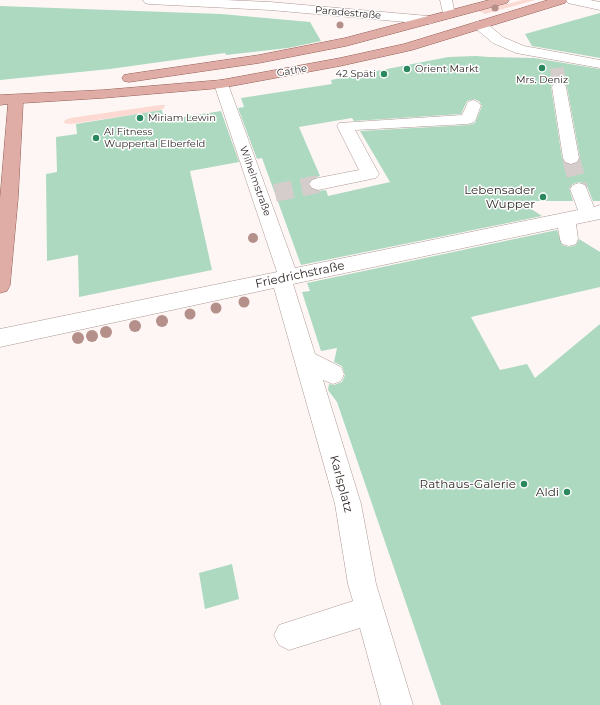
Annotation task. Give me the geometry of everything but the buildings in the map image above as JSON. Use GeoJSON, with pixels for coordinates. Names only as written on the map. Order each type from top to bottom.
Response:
{"type":"FeatureCollection","features":[{"type":"Feature","properties":{"kind":"main road","name":"Gathe"},"geometry":{"type":"LineString","coordinates":[[8,100],[56,88],[266,57],[346,42],[503,0]]}},
{"type":"Feature","properties":{"kind":"main road","name":"Gathe"},"geometry":{"type":"LineString","coordinates":[[8,100],[220,84],[348,60],[415,45],[561,0]]}},
{"type":"Feature","properties":{"kind":"main road"},"geometry":{"type":"LineString","coordinates":[[463,10],[469,10],[478,15],[478,25]]}},
{"type":"Feature","properties":{"kind":"main road"},"geometry":{"type":"LineString","coordinates":[[0,285],[8,100]]}},
{"type":"Feature","properties":{"kind":"street","name":"Paradestraße"},"geometry":{"type":"LineString","coordinates":[[148,0],[271,3],[428,20]]}},
{"type":"Feature","properties":{"kind":"street"},"geometry":{"type":"LineString","coordinates":[[446,0],[449,14]]}},
{"type":"Feature","properties":{"kind":"street"},"geometry":{"type":"LineString","coordinates":[[572,0],[600,6]]}},
{"type":"Feature","properties":{"kind":"street"},"geometry":{"type":"LineString","coordinates":[[478,25],[498,40],[513,47],[556,62],[600,64]]}},
{"type":"Feature","properties":{"kind":"street","name":"Wilhelmstraße"},"geometry":{"type":"LineString","coordinates":[[220,84],[268,195],[286,279]]}},
{"type":"Feature","properties":{"kind":"street"},"geometry":{"type":"LineString","coordinates":[[559,87],[571,158]]}},
{"type":"Feature","properties":{"kind":"street"},"geometry":{"type":"LineString","coordinates":[[318,184],[370,174],[346,126],[468,119],[473,105]]}},
{"type":"Feature","properties":{"kind":"street"},"geometry":{"type":"LineString","coordinates":[[579,189],[596,216]]}},
{"type":"Feature","properties":{"kind":"street","name":"Friedrichstraße"},"geometry":{"type":"LineString","coordinates":[[0,338],[566,219],[596,216]]}},
{"type":"Feature","properties":{"kind":"street"},"geometry":{"type":"LineString","coordinates":[[566,219],[569,239]]}},
{"type":"Feature","properties":{"kind":"street","name":"Karlsplatz"},"geometry":{"type":"LineString","coordinates":[[286,279],[305,360],[348,504],[362,584],[397,705]]}},
{"type":"Feature","properties":{"kind":"street"},"geometry":{"type":"LineString","coordinates":[[305,360],[333,374]]}},
{"type":"Feature","properties":{"kind":"street"},"geometry":{"type":"LineString","coordinates":[[289,635],[370,610]]}},
{"type":"Feature","properties":{"kind":"shaded area"},"geometry":{"type":"Polygon","coordinates":[[[523,0],[535,0],[485,14],[479,11],[523,0]]]}},
{"type":"Feature","properties":{"kind":"shaded area"},"geometry":{"type":"Polygon","coordinates":[[[165,105],[164,108],[158,111],[71,124],[64,123],[65,120],[70,118],[165,105]]]}},
{"type":"Feature","properties":{"kind":"tunnel"},"geometry":{"type":"LineString","coordinates":[[557,68],[559,87]]}},
{"type":"Feature","properties":{"kind":"tunnel"},"geometry":{"type":"LineString","coordinates":[[571,158],[579,189]]}},
{"type":"Feature","properties":{"kind":"tunnel"},"geometry":{"type":"LineString","coordinates":[[275,193],[318,184]]}},
{"type":"Feature","properties":{"kind":"place","name":"Mrs. Deniz"},"geometry":{"type":"Point","coordinates":[542,68]}},
{"type":"Feature","properties":{"kind":"place","name":"Orient Markt"},"geometry":{"type":"Point","coordinates":[407,69]}},
{"type":"Feature","properties":{"kind":"place","name":"42 Späti"},"geometry":{"type":"Point","coordinates":[384,74]}},
{"type":"Feature","properties":{"kind":"place","name":"Miriam Lewin"},"geometry":{"type":"Point","coordinates":[140,118]}},
{"type":"Feature","properties":{"kind":"place","name":"AI Fitness Wuppertal Elberfeld"},"geometry":{"type":"Point","coordinates":[96,138]}},
{"type":"Feature","properties":{"kind":"place","name":"Lebensader Wupper"},"geometry":{"type":"Point","coordinates":[543,197]}},
{"type":"Feature","properties":{"kind":"place","name":"Rathaus-Galerie"},"geometry":{"type":"Point","coordinates":[524,484]}},
{"type":"Feature","properties":{"kind":"place","name":"Aldi"},"geometry":{"type":"Point","coordinates":[567,492]}}]}
